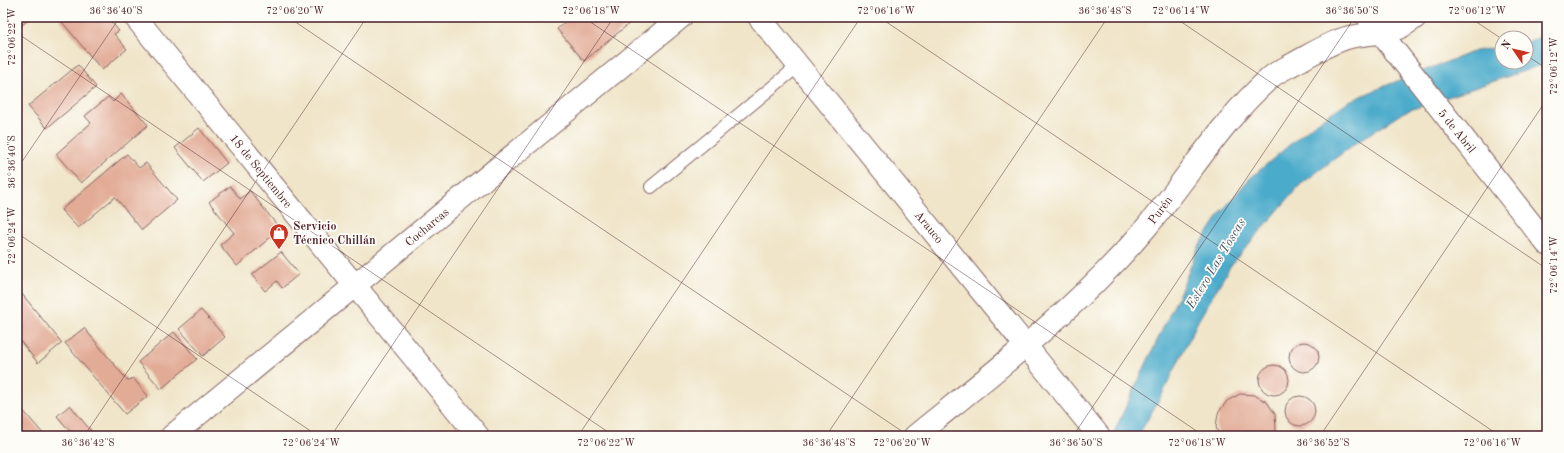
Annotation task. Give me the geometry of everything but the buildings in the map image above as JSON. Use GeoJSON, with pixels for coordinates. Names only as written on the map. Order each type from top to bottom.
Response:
{"type":"FeatureCollection","features":[{"type":"Feature","properties":{"kind":"street","name":"18 de Septiembre"},"geometry":{"type":"LineString","coordinates":[[135,17],[478,436]]}},
{"type":"Feature","properties":{"kind":"street","name":"Cocharcas"},"geometry":{"type":"LineString","coordinates":[[172,436],[681,17]]}},
{"type":"Feature","properties":{"kind":"street","name":"Arauco"},"geometry":{"type":"LineString","coordinates":[[759,17],[1096,433]]}},
{"type":"Feature","properties":{"kind":"street","name":"5 de Abril"},"geometry":{"type":"LineString","coordinates":[[1368,17],[1547,244]]}},
{"type":"Feature","properties":{"kind":"street","name":"Purén"},"geometry":{"type":"LineString","coordinates":[[915,436],[1026,346],[1085,293],[1144,230],[1229,120],[1271,76],[1328,44],[1340,40],[1352,37],[1387,41],[1400,28],[1416,17]]}},
{"type":"Feature","properties":{"kind":"lane"},"geometry":{"type":"LineString","coordinates":[[651,187],[798,66]]}},
{"type":"Feature","properties":{"kind":"water"},"geometry":{"type":"Polygon","coordinates":[[[1547,35],[1547,63],[1534,67],[1534,39],[1547,35]]]}},
{"type":"Feature","properties":{"kind":"water","name":"Estero Las Toscas"},"geometry":{"type":"Polygon","coordinates":[[[1494,48],[1494,70],[1527,70],[1404,112],[1353,145],[1300,185],[1231,265],[1198,321],[1164,391],[1138,436],[1112,436],[1181,290],[1198,248],[1222,211],[1248,180],[1313,125],[1349,101],[1475,51],[1494,48]]]}},
{"type":"Feature","properties":{"kind":"place","name":"Servicio Técnico Chillán"},"geometry":{"type":"Point","coordinates":[279,250]}}]}
